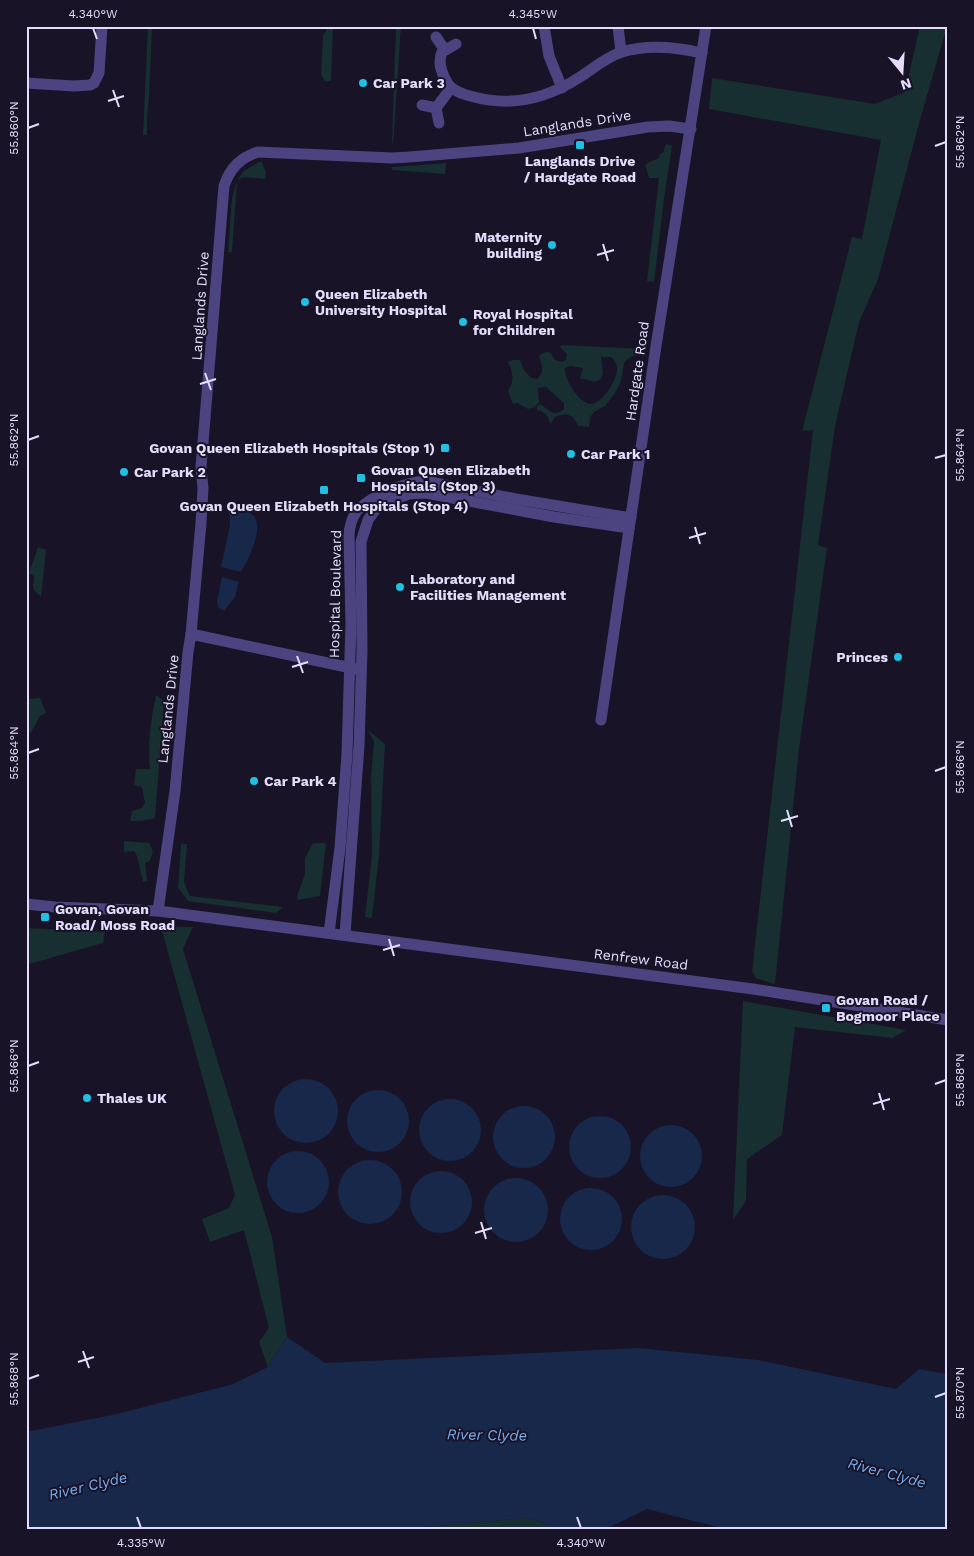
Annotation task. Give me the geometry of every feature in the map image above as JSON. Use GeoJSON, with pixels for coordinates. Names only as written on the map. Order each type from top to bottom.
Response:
{"type":"FeatureCollection","features":[{"type":"Feature","properties":{"kind":"street"},"geometry":{"type":"LineString","coordinates":[[26,83],[74,86],[94,83],[99,73],[102,26]]}},
{"type":"Feature","properties":{"kind":"street"},"geometry":{"type":"LineString","coordinates":[[544,26],[549,56],[562,88]]}},
{"type":"Feature","properties":{"kind":"street"},"geometry":{"type":"LineString","coordinates":[[618,26],[621,52]]}},
{"type":"Feature","properties":{"kind":"street","name":"Hardgate Road"},"geometry":{"type":"LineString","coordinates":[[602,720],[661,313],[706,26]]}},
{"type":"Feature","properties":{"kind":"street"},"geometry":{"type":"LineString","coordinates":[[436,37],[445,50]]}},
{"type":"Feature","properties":{"kind":"street"},"geometry":{"type":"LineString","coordinates":[[456,44],[442,52],[439,59],[451,88],[481,99],[505,102],[531,99],[562,88],[600,62],[621,52],[656,47],[702,53]]}},
{"type":"Feature","properties":{"kind":"street"},"geometry":{"type":"LineString","coordinates":[[439,123],[436,108],[451,88]]}},
{"type":"Feature","properties":{"kind":"street"},"geometry":{"type":"LineString","coordinates":[[422,105],[436,108]]}},
{"type":"Feature","properties":{"kind":"street","name":"Langlands Drive"},"geometry":{"type":"LineString","coordinates":[[158,911],[175,791],[191,634],[203,489],[201,467],[224,186],[230,172],[243,158],[258,152],[401,157],[519,148],[648,127],[669,126],[691,129]]}},
{"type":"Feature","properties":{"kind":"street","name":"Hospital Boulevard"},"geometry":{"type":"LineString","coordinates":[[329,933],[340,848],[347,754],[351,623],[350,527],[356,511],[374,498],[412,483],[425,481],[630,523]]}},
{"type":"Feature","properties":{"kind":"street","name":"Hospital Boulevard"},"geometry":{"type":"LineString","coordinates":[[345,934],[359,754],[361,670],[360,542],[368,520],[375,510],[384,504],[409,494],[434,493],[554,517],[630,523]]}},
{"type":"Feature","properties":{"kind":"street"},"geometry":{"type":"LineString","coordinates":[[191,634],[349,669],[361,670]]}},
{"type":"Feature","properties":{"kind":"street","name":"Renfrew Road"},"geometry":{"type":"LineString","coordinates":[[26,904],[158,911],[345,934],[753,989],[948,1020]]}},
{"type":"Feature","properties":{"kind":"green space"},"geometry":{"type":"Polygon","coordinates":[[[148,26],[152,26],[149,97],[147,135],[143,135],[148,26]]]}},
{"type":"Feature","properties":{"kind":"green space"},"geometry":{"type":"Polygon","coordinates":[[[333,26],[331,81],[325,81],[321,74],[323,36],[333,26]]]}},
{"type":"Feature","properties":{"kind":"green space"},"geometry":{"type":"Polygon","coordinates":[[[401,26],[393,145],[396,27],[401,26]]]}},
{"type":"Feature","properties":{"kind":"green space"},"geometry":{"type":"Polygon","coordinates":[[[920,26],[947,26],[878,279],[859,322],[835,426],[818,545],[827,548],[799,749],[775,984],[756,978],[752,971],[813,430],[802,431],[852,237],[862,239],[881,140],[709,109],[712,78],[875,104],[905,92],[920,26]]]}},
{"type":"Feature","properties":{"kind":"green space"},"geometry":{"type":"Polygon","coordinates":[[[666,144],[672,146],[654,282],[647,281],[659,178],[649,178],[645,164],[659,158],[666,144]]]}},
{"type":"Feature","properties":{"kind":"green space"},"geometry":{"type":"Polygon","coordinates":[[[262,162],[266,173],[265,179],[244,177],[238,179],[244,171],[262,162]]]}},
{"type":"Feature","properties":{"kind":"green space"},"geometry":{"type":"Polygon","coordinates":[[[446,163],[445,174],[392,170],[392,167],[446,163]]]}},
{"type":"Feature","properties":{"kind":"green space"},"geometry":{"type":"Polygon","coordinates":[[[237,181],[232,252],[228,252],[232,198],[237,181]]]}},
{"type":"Feature","properties":{"kind":"green space"},"geometry":{"type":"Polygon","coordinates":[[[562,345],[644,349],[643,355],[633,356],[624,363],[621,381],[615,393],[605,406],[594,412],[590,417],[589,427],[578,426],[572,417],[566,414],[555,417],[550,424],[548,417],[537,410],[537,406],[540,404],[552,412],[558,413],[564,409],[564,403],[546,387],[538,388],[539,403],[528,409],[517,403],[513,404],[508,391],[512,384],[512,376],[508,362],[520,360],[524,370],[531,378],[537,379],[542,371],[539,356],[542,354],[549,352],[555,360],[562,362],[566,360],[567,354],[560,347],[562,345]],[[601,357],[603,373],[601,379],[595,382],[580,378],[583,368],[570,366],[565,368],[571,388],[586,403],[596,403],[611,386],[617,369],[616,363],[611,357],[601,357]]]}},
{"type":"Feature","properties":{"kind":"green space"},"geometry":{"type":"Polygon","coordinates":[[[38,547],[46,550],[41,597],[33,589],[34,576],[29,573],[38,547]]]}},
{"type":"Feature","properties":{"kind":"green space"},"geometry":{"type":"Polygon","coordinates":[[[26,687],[28,688],[29,699],[40,698],[46,713],[40,716],[31,733],[28,731],[26,687]]]}},
{"type":"Feature","properties":{"kind":"green space"},"geometry":{"type":"Polygon","coordinates":[[[156,695],[164,701],[155,818],[130,821],[132,811],[142,808],[145,803],[142,787],[134,785],[136,769],[150,769],[150,732],[156,695]]]}},
{"type":"Feature","properties":{"kind":"green space"},"geometry":{"type":"Polygon","coordinates":[[[368,730],[385,744],[379,855],[372,918],[365,917],[372,855],[371,778],[374,742],[368,730]]]}},
{"type":"Feature","properties":{"kind":"green space"},"geometry":{"type":"Polygon","coordinates":[[[124,841],[149,843],[153,851],[150,861],[145,863],[147,881],[143,882],[134,851],[124,852],[124,841]]]}},
{"type":"Feature","properties":{"kind":"green space"},"geometry":{"type":"Polygon","coordinates":[[[313,843],[326,843],[320,896],[298,900],[297,896],[305,874],[305,858],[313,843]]]}},
{"type":"Feature","properties":{"kind":"green space"},"geometry":{"type":"Polygon","coordinates":[[[181,844],[187,844],[184,882],[190,896],[283,907],[276,913],[188,901],[178,888],[181,844]]]}},
{"type":"Feature","properties":{"kind":"green space"},"geometry":{"type":"Polygon","coordinates":[[[161,927],[193,927],[183,949],[272,1237],[287,1337],[268,1367],[259,1342],[269,1328],[244,1230],[210,1242],[202,1219],[229,1208],[235,1195],[161,927]]]}},
{"type":"Feature","properties":{"kind":"green space"},"geometry":{"type":"Polygon","coordinates":[[[26,928],[105,932],[103,943],[26,965],[26,928]]]}},
{"type":"Feature","properties":{"kind":"green space"},"geometry":{"type":"Polygon","coordinates":[[[743,1001],[906,1030],[892,1038],[795,1027],[782,1135],[747,1159],[746,1201],[733,1220],[743,1001]]]}},
{"type":"Feature","properties":{"kind":"green space"},"geometry":{"type":"Polygon","coordinates":[[[524,1518],[539,1521],[551,1530],[394,1530],[524,1518]]]}},
{"type":"Feature","properties":{"kind":"water"},"geometry":{"type":"Polygon","coordinates":[[[229,505],[246,510],[254,516],[257,522],[254,545],[241,572],[221,567],[230,525],[229,505]]]}},
{"type":"Feature","properties":{"kind":"water"},"geometry":{"type":"Polygon","coordinates":[[[222,577],[239,582],[235,597],[224,611],[218,607],[217,601],[222,577]]]}},
{"type":"Feature","properties":{"kind":"water"},"geometry":{"type":"Polygon","coordinates":[[[306,1079],[324,1085],[332,1093],[338,1111],[332,1129],[324,1137],[306,1143],[288,1137],[280,1129],[274,1111],[280,1093],[288,1085],[306,1079]]]}},
{"type":"Feature","properties":{"kind":"water"},"geometry":{"type":"Polygon","coordinates":[[[372,1090],[384,1090],[400,1099],[407,1109],[409,1121],[407,1133],[400,1143],[384,1152],[372,1152],[361,1147],[352,1138],[347,1127],[347,1115],[352,1104],[361,1095],[372,1090]]]}},
{"type":"Feature","properties":{"kind":"water"},"geometry":{"type":"Polygon","coordinates":[[[444,1099],[456,1099],[472,1108],[479,1118],[481,1130],[479,1142],[472,1152],[456,1161],[444,1161],[433,1156],[424,1147],[419,1136],[419,1124],[424,1113],[433,1104],[444,1099]]]}},
{"type":"Feature","properties":{"kind":"water"},"geometry":{"type":"Polygon","coordinates":[[[518,1106],[530,1106],[546,1115],[553,1125],[555,1137],[553,1149],[546,1159],[530,1168],[518,1168],[507,1163],[498,1154],[493,1143],[493,1131],[498,1120],[507,1111],[518,1106]]]}},
{"type":"Feature","properties":{"kind":"water"},"geometry":{"type":"Polygon","coordinates":[[[600,1116],[612,1118],[622,1125],[629,1135],[631,1147],[629,1159],[622,1169],[612,1176],[600,1178],[588,1176],[578,1169],[571,1159],[569,1147],[571,1135],[578,1125],[588,1118],[600,1116]]]}},
{"type":"Feature","properties":{"kind":"water"},"geometry":{"type":"Polygon","coordinates":[[[665,1125],[677,1125],[693,1134],[700,1144],[702,1156],[700,1168],[693,1178],[677,1187],[665,1187],[654,1182],[645,1173],[640,1162],[640,1150],[645,1139],[654,1130],[665,1125]]]}},
{"type":"Feature","properties":{"kind":"water"},"geometry":{"type":"Polygon","coordinates":[[[292,1151],[304,1151],[320,1160],[327,1170],[329,1182],[327,1194],[320,1204],[304,1213],[292,1213],[281,1208],[272,1199],[267,1188],[267,1176],[272,1165],[281,1156],[292,1151]]]}},
{"type":"Feature","properties":{"kind":"water"},"geometry":{"type":"Polygon","coordinates":[[[370,1160],[388,1166],[396,1174],[402,1192],[396,1210],[388,1218],[370,1224],[352,1218],[344,1210],[338,1192],[344,1174],[352,1166],[370,1160]]]}},
{"type":"Feature","properties":{"kind":"water"},"geometry":{"type":"Polygon","coordinates":[[[435,1171],[447,1171],[463,1180],[470,1190],[472,1202],[470,1214],[463,1224],[447,1233],[435,1233],[424,1228],[415,1219],[410,1208],[410,1196],[415,1185],[424,1176],[435,1171]]]}},
{"type":"Feature","properties":{"kind":"water"},"geometry":{"type":"Polygon","coordinates":[[[516,1178],[534,1184],[542,1192],[548,1210],[542,1228],[534,1236],[516,1242],[498,1236],[490,1228],[484,1210],[490,1192],[498,1184],[516,1178]]]}},
{"type":"Feature","properties":{"kind":"water"},"geometry":{"type":"Polygon","coordinates":[[[585,1188],[597,1188],[613,1197],[620,1207],[622,1219],[620,1231],[613,1241],[597,1250],[585,1250],[574,1245],[565,1236],[560,1225],[560,1213],[565,1202],[574,1193],[585,1188]]]}},
{"type":"Feature","properties":{"kind":"water"},"geometry":{"type":"Polygon","coordinates":[[[663,1195],[681,1201],[689,1209],[695,1227],[689,1245],[681,1253],[663,1259],[645,1253],[637,1245],[631,1227],[637,1209],[645,1201],[663,1195]]]}},
{"type":"Feature","properties":{"kind":"water","name":"River Clyde"},"geometry":{"type":"Polygon","coordinates":[[[287,1337],[325,1363],[638,1348],[758,1360],[896,1389],[919,1369],[948,1374],[948,1530],[729,1530],[647,1509],[604,1530],[551,1530],[539,1521],[524,1518],[394,1530],[26,1530],[26,1432],[117,1414],[233,1384],[268,1367],[287,1337]]]}},
{"type":"Feature","properties":{"kind":"place","name":"Car Park 3"},"geometry":{"type":"Point","coordinates":[363,83]}},
{"type":"Feature","properties":{"kind":"place","name":"Langlands Drive / Hardgate Road"},"geometry":{"type":"Point","coordinates":[580,145]}},
{"type":"Feature","properties":{"kind":"place","name":"Maternity building"},"geometry":{"type":"Point","coordinates":[552,245]}},
{"type":"Feature","properties":{"kind":"place","name":"Queen Elizabeth University Hospital"},"geometry":{"type":"Point","coordinates":[305,302]}},
{"type":"Feature","properties":{"kind":"place","name":"Royal Hospital for Children"},"geometry":{"type":"Point","coordinates":[463,322]}},
{"type":"Feature","properties":{"kind":"place","name":"Govan Queen Elizabeth Hospitals (Stop 1)"},"geometry":{"type":"Point","coordinates":[445,448]}},
{"type":"Feature","properties":{"kind":"place","name":"Car Park 1"},"geometry":{"type":"Point","coordinates":[571,454]}},
{"type":"Feature","properties":{"kind":"place","name":"Car Park 2"},"geometry":{"type":"Point","coordinates":[124,472]}},
{"type":"Feature","properties":{"kind":"place","name":"Govan Queen Elizabeth Hospitals (Stop 3)"},"geometry":{"type":"Point","coordinates":[361,478]}},
{"type":"Feature","properties":{"kind":"place","name":"Govan Queen Elizabeth Hospitals (Stop 4)"},"geometry":{"type":"Point","coordinates":[324,490]}},
{"type":"Feature","properties":{"kind":"place","name":"Laboratory and Facilities Management"},"geometry":{"type":"Point","coordinates":[400,587]}},
{"type":"Feature","properties":{"kind":"place","name":"Princes"},"geometry":{"type":"Point","coordinates":[898,657]}},
{"type":"Feature","properties":{"kind":"place","name":"Car Park 4"},"geometry":{"type":"Point","coordinates":[254,781]}},
{"type":"Feature","properties":{"kind":"place","name":"Govan, Govan Road/ Moss Road"},"geometry":{"type":"Point","coordinates":[45,917]}},
{"type":"Feature","properties":{"kind":"place","name":"Govan Road / Bogmoor Place"},"geometry":{"type":"Point","coordinates":[826,1008]}},
{"type":"Feature","properties":{"kind":"place","name":"Thales UK"},"geometry":{"type":"Point","coordinates":[87,1098]}}]}
